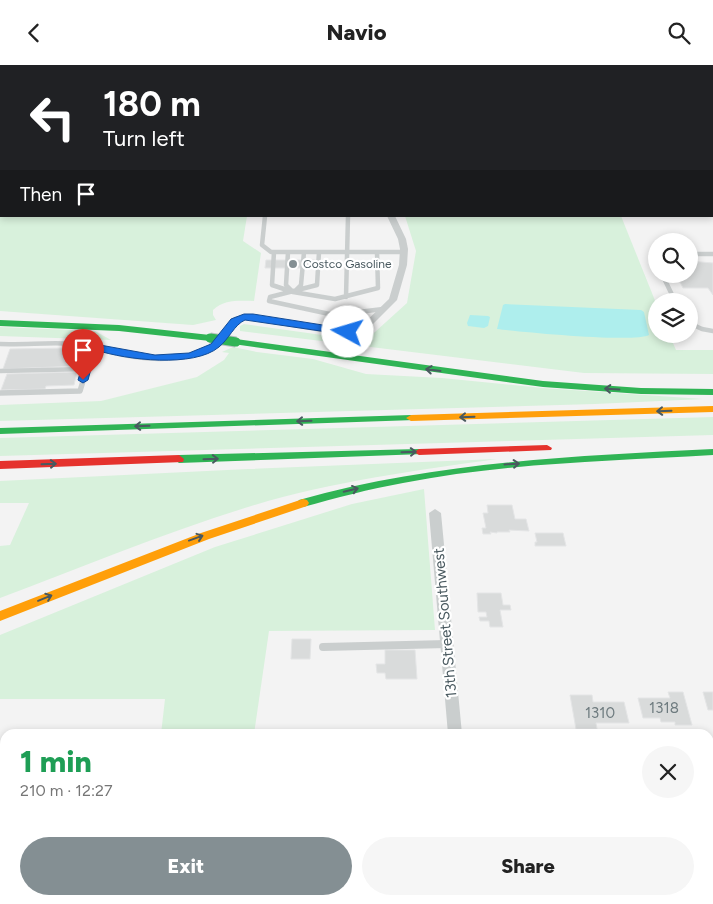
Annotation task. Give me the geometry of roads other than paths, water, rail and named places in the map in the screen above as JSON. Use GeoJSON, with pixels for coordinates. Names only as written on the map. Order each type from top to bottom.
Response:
{"type":"FeatureCollection","features":[{"type":"Feature","properties":{"kind":"highway"},"geometry":{"type":"LineString","coordinates":[[0,323],[119,328],[210,338],[543,384],[632,390],[713,392]]}},
{"type":"Feature","properties":{"kind":"highway"},"geometry":{"type":"LineString","coordinates":[[0,431],[713,409]]}},
{"type":"Feature","properties":{"kind":"highway"},"geometry":{"type":"LineString","coordinates":[[597,447],[713,443]]}},
{"type":"Feature","properties":{"kind":"highway"},"geometry":{"type":"LineString","coordinates":[[0,465],[558,448]]}},
{"type":"Feature","properties":{"kind":"highway"},"geometry":{"type":"LineString","coordinates":[[0,616],[226,527],[330,495],[415,475],[484,466],[713,452]]}},
{"type":"Feature","properties":{"kind":"street"},"geometry":{"type":"LineString","coordinates":[[225,335],[237,319],[248,317],[333,331],[354,331],[366,327],[386,309],[395,296],[404,252],[402,239],[391,217]]}},
{"type":"Feature","properties":{"kind":"street","name":"13th Street Southwest"},"geometry":{"type":"LineString","coordinates":[[435,513],[455,729]]}},
{"type":"Feature","properties":{"kind":"lane"},"geometry":{"type":"LineString","coordinates":[[265,217],[262,245],[268,251],[404,252]]}},
{"type":"Feature","properties":{"kind":"lane"},"geometry":{"type":"LineString","coordinates":[[346,297],[348,217]]}},
{"type":"Feature","properties":{"kind":"lane"},"geometry":{"type":"LineString","coordinates":[[274,252],[272,285],[293,292],[335,299],[378,289],[377,252]]}},
{"type":"Feature","properties":{"kind":"lane"},"geometry":{"type":"LineString","coordinates":[[288,252],[286,285],[293,292]]}},
{"type":"Feature","properties":{"kind":"lane"},"geometry":{"type":"LineString","coordinates":[[293,292],[301,285],[304,252]]}},
{"type":"Feature","properties":{"kind":"lane"},"geometry":{"type":"LineString","coordinates":[[319,252],[316,285],[270,297],[269,301],[334,315],[386,309]]}},
{"type":"Feature","properties":{"kind":"lane"},"geometry":{"type":"LineString","coordinates":[[698,254],[713,254]]}},
{"type":"Feature","properties":{"kind":"lane"},"geometry":{"type":"LineString","coordinates":[[698,327],[713,331]]}},
{"type":"Feature","properties":{"kind":"lane"},"geometry":{"type":"LineString","coordinates":[[0,345],[93,345],[108,351],[145,357],[175,358],[206,351],[215,346],[225,335]]}},
{"type":"Feature","properties":{"kind":"lane"},"geometry":{"type":"LineString","coordinates":[[0,393],[80,391],[93,345]]}},
{"type":"Feature","properties":{"kind":"lane"},"geometry":{"type":"LineString","coordinates":[[0,371],[86,369]]}},
{"type":"Feature","properties":{"kind":"lane"},"geometry":{"type":"LineString","coordinates":[[323,647],[447,645]]}},
{"type":"Feature","properties":{"kind":"water"},"geometry":{"type":"Polygon","coordinates":[[[503,305],[641,310],[644,312],[648,335],[623,338],[497,329],[503,305]]]}},
{"type":"Feature","properties":{"kind":"water"},"geometry":{"type":"Polygon","coordinates":[[[470,315],[490,317],[488,326],[484,328],[468,326],[467,323],[470,315]]]}},
{"type":"Feature","properties":{"kind":"place","name":"Costco Gasoline"},"geometry":{"type":"Point","coordinates":[293,264]}}]}
